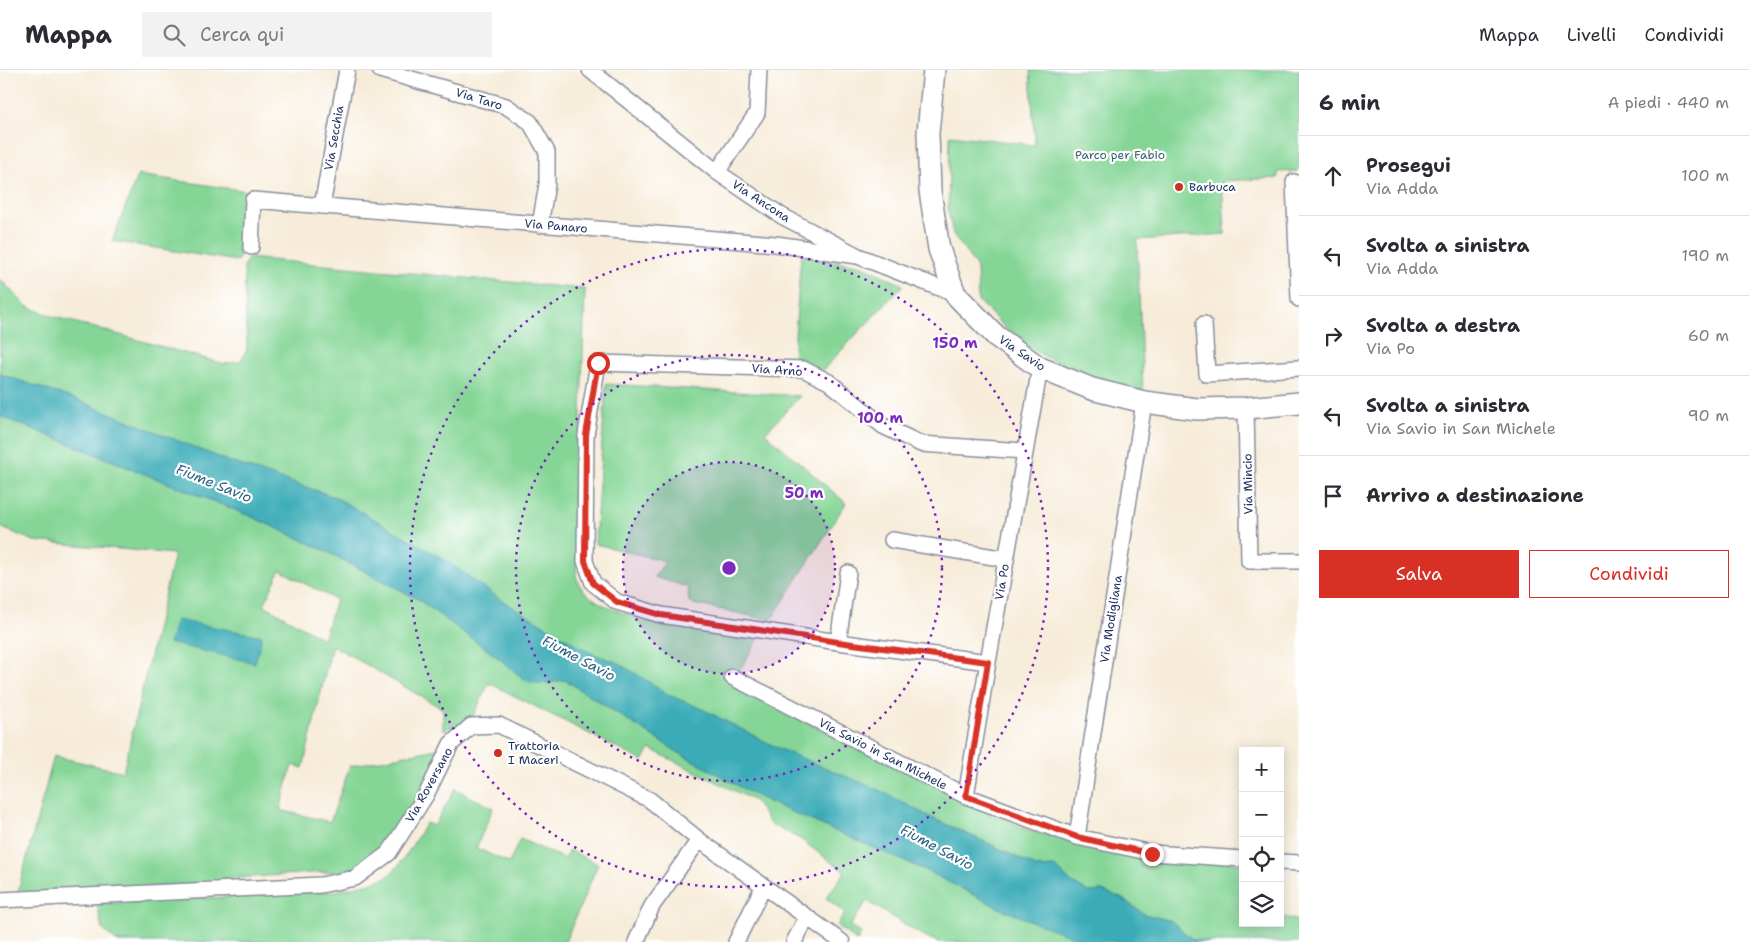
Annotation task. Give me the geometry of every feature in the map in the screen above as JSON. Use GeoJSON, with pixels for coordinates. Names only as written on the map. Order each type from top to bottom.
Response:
{"type":"FeatureCollection","features":[{"type":"Feature","properties":{"kind":"street","name":"Via Secchia"},"geometry":{"type":"LineString","coordinates":[[322,206],[347,70]]}},
{"type":"Feature","properties":{"kind":"street","name":"Via Taro"},"geometry":{"type":"LineString","coordinates":[[380,70],[506,106],[530,122],[547,152],[547,184],[540,225]]}},
{"type":"Feature","properties":{"kind":"street","name":"Via Ancona"},"geometry":{"type":"LineString","coordinates":[[590,70],[717,172],[782,216],[858,256],[955,294]]}},
{"type":"Feature","properties":{"kind":"street"},"geometry":{"type":"LineString","coordinates":[[717,172],[757,113],[759,70]]}},
{"type":"Feature","properties":{"kind":"street","name":"Via Savio"},"geometry":{"type":"LineString","coordinates":[[934,70],[928,132],[930,192],[939,248],[955,294],[996,336],[1040,368],[1092,389],[1144,402],[1197,409],[1246,408],[1299,403]]}},
{"type":"Feature","properties":{"kind":"street"},"geometry":{"type":"LineString","coordinates":[[1294,182],[1299,298]]}},
{"type":"Feature","properties":{"kind":"street","name":"Via Panaro"},"geometry":{"type":"LineString","coordinates":[[251,248],[253,200],[776,244],[858,256]]}},
{"type":"Feature","properties":{"kind":"street"},"geometry":{"type":"LineString","coordinates":[[1204,324],[1207,374],[1299,368]]}},
{"type":"Feature","properties":{"kind":"street","name":"Via Arno"},"geometry":{"type":"LineString","coordinates":[[838,642],[661,615],[617,602],[593,583],[585,561],[586,435],[598,363],[803,369],[829,382],[883,426],[921,444],[1024,451]]}},
{"type":"Feature","properties":{"kind":"street","name":"Via Po"},"geometry":{"type":"LineString","coordinates":[[966,796],[1024,451],[1040,368]]}},
{"type":"Feature","properties":{"kind":"street","name":"Via Modigliana"},"geometry":{"type":"LineString","coordinates":[[1077,837],[1144,402]]}},
{"type":"Feature","properties":{"kind":"street","name":"Via Mincio"},"geometry":{"type":"LineString","coordinates":[[1246,408],[1249,561],[1299,561]]}},
{"type":"Feature","properties":{"kind":"street"},"geometry":{"type":"LineString","coordinates":[[892,540],[1006,559]]}},
{"type":"Feature","properties":{"kind":"street"},"geometry":{"type":"LineString","coordinates":[[848,573],[838,642],[988,662]]}},
{"type":"Feature","properties":{"kind":"street","name":"Via Savio in San Michele"},"geometry":{"type":"LineString","coordinates":[[732,677],[966,796],[1077,837],[1152,854],[1239,859]]}},
{"type":"Feature","properties":{"kind":"street","name":"Via Roversano"},"geometry":{"type":"LineString","coordinates":[[0,900],[322,885],[355,878],[389,852],[426,795],[451,744],[471,726],[499,725],[650,800],[699,840],[842,942]]}},
{"type":"Feature","properties":{"kind":"street"},"geometry":{"type":"LineString","coordinates":[[636,942],[652,906],[699,840]]}},
{"type":"Feature","properties":{"kind":"street"},"geometry":{"type":"LineString","coordinates":[[1284,862],[1299,863]]}},
{"type":"Feature","properties":{"kind":"street"},"geometry":{"type":"LineString","coordinates":[[736,942],[763,886]]}},
{"type":"Feature","properties":{"kind":"street"},"geometry":{"type":"LineString","coordinates":[[794,942],[807,917]]}},
{"type":"Feature","properties":{"kind":"green space","name":"Parco per Fabio"},"geometry":{"type":"Polygon","coordinates":[[[1030,70],[1299,70],[1299,171],[1278,172],[1278,178],[1222,181],[1225,234],[1137,240],[1143,393],[1082,376],[1033,350],[1009,332],[978,301],[977,268],[953,234],[948,211],[950,135],[1035,145],[1030,70]]]}},
{"type":"Feature","properties":{"kind":"green space"},"geometry":{"type":"Polygon","coordinates":[[[138,175],[247,191],[246,246],[237,261],[112,241],[138,175]]]}},
{"type":"Feature","properties":{"kind":"green space"},"geometry":{"type":"Polygon","coordinates":[[[801,255],[863,266],[903,285],[822,371],[793,362],[801,255]]]}},
{"type":"Feature","properties":{"kind":"green space"},"geometry":{"type":"Polygon","coordinates":[[[248,258],[585,289],[576,575],[580,586],[593,599],[612,609],[636,617],[690,628],[760,637],[730,685],[1026,829],[1073,843],[1150,858],[1239,863],[1239,927],[1284,927],[1284,917],[1299,921],[1299,942],[1209,942],[1193,940],[1171,921],[1144,914],[1121,898],[1102,891],[1089,892],[1072,883],[1055,867],[1038,868],[994,846],[782,750],[700,708],[671,696],[619,663],[593,654],[501,600],[447,561],[335,497],[228,461],[77,400],[0,374],[0,279],[26,306],[52,316],[224,364],[240,361],[247,350],[244,266],[248,258]]]}},
{"type":"Feature","properties":{"kind":"green space"},"geometry":{"type":"Polygon","coordinates":[[[606,384],[800,396],[765,433],[846,503],[771,620],[689,603],[688,587],[654,577],[666,561],[595,544],[606,384]]]}},
{"type":"Feature","properties":{"kind":"green space"},"geometry":{"type":"Polygon","coordinates":[[[0,416],[250,516],[322,549],[418,599],[500,659],[525,680],[541,684],[565,680],[676,751],[760,798],[929,872],[970,892],[1088,942],[938,942],[920,934],[867,901],[850,926],[861,933],[857,941],[837,926],[845,913],[826,898],[845,872],[800,839],[770,824],[755,801],[650,749],[643,761],[489,683],[471,720],[443,730],[443,709],[332,645],[303,768],[292,765],[280,810],[330,822],[350,766],[442,748],[442,753],[385,851],[356,870],[223,879],[211,883],[17,895],[54,756],[123,772],[174,554],[34,541],[0,527],[0,416]],[[280,570],[264,605],[323,639],[336,600],[280,570]]]}},
{"type":"Feature","properties":{"kind":"green space"},"geometry":{"type":"Polygon","coordinates":[[[455,789],[493,808],[476,848],[509,863],[520,839],[565,859],[569,850],[598,864],[565,942],[118,942],[102,929],[97,904],[336,891],[386,877],[397,867],[426,823],[434,826],[455,789]]]}},
{"type":"Feature","properties":{"kind":"water","name":"Fiume Savio"},"geometry":{"type":"Polygon","coordinates":[[[0,374],[77,400],[228,461],[335,497],[447,561],[501,600],[593,654],[619,663],[671,696],[700,708],[782,750],[877,789],[938,821],[1038,868],[1055,867],[1072,883],[1089,892],[1102,891],[1121,898],[1144,914],[1171,921],[1193,940],[1209,942],[1088,942],[997,907],[929,872],[760,798],[676,751],[565,680],[541,684],[525,680],[500,659],[418,599],[322,549],[250,516],[0,416],[0,374]]]}},
{"type":"Feature","properties":{"kind":"water"},"geometry":{"type":"Polygon","coordinates":[[[176,620],[262,636],[255,663],[169,643],[176,620]]]}},
{"type":"Feature","properties":{"kind":"place","name":"Barbuca"},"geometry":{"type":"Point","coordinates":[1179,187]}},
{"type":"Feature","properties":{"kind":"place","name":"Trattoria I Maceri"},"geometry":{"type":"Point","coordinates":[498,753]}},
{"type":"Feature","properties":{"kind":"route"},"geometry":{"type":"LineString","coordinates":[[598,363],[586,435],[585,561],[593,583],[617,602],[661,615],[838,642],[988,662],[966,796],[1077,837],[1152,854]]}}]}
